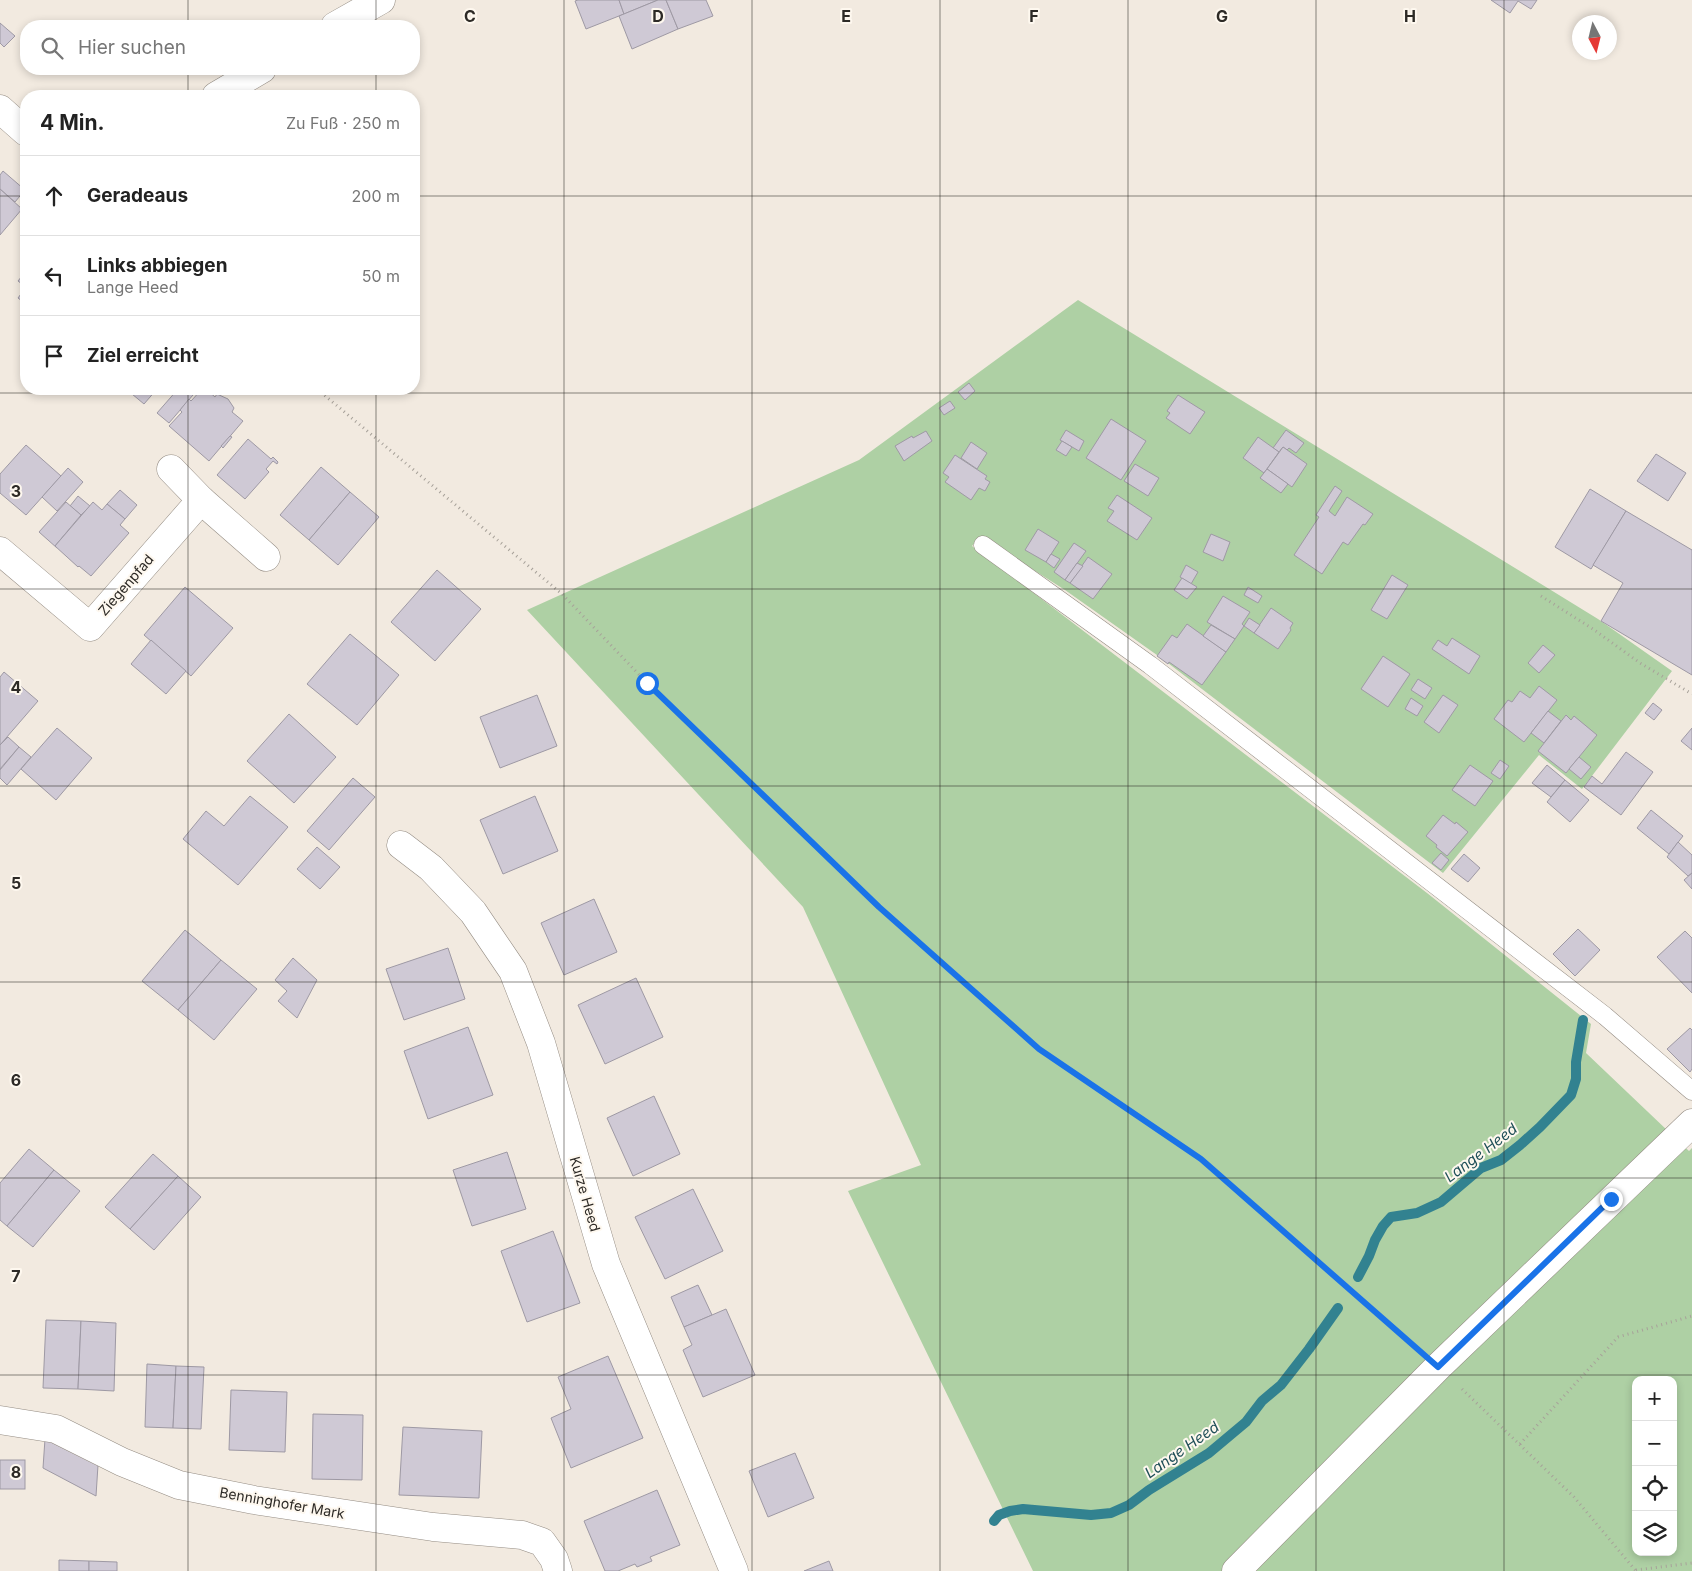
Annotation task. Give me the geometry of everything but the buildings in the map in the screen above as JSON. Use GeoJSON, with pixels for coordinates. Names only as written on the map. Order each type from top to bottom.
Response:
{"type":"FeatureCollection","features":[{"type":"Feature","properties":{"kind":"street"},"geometry":{"type":"LineString","coordinates":[[346,20],[381,0]]}},
{"type":"Feature","properties":{"kind":"street"},"geometry":{"type":"LineString","coordinates":[[226,90],[252,75]]}},
{"type":"Feature","properties":{"kind":"street"},"geometry":{"type":"LineString","coordinates":[[0,109],[20,127]]}},
{"type":"Feature","properties":{"kind":"street"},"geometry":{"type":"LineString","coordinates":[[170,469],[201,500],[266,557]]}},
{"type":"Feature","properties":{"kind":"street","name":"Ziegenpfad"},"geometry":{"type":"LineString","coordinates":[[0,551],[90,627],[201,500]]}},
{"type":"Feature","properties":{"kind":"street","name":"Kurze Heed"},"geometry":{"type":"LineString","coordinates":[[401,845],[431,868],[473,912],[513,971],[541,1043],[606,1264],[734,1571]]}},
{"type":"Feature","properties":{"kind":"street"},"geometry":{"type":"LineString","coordinates":[[1236,1571],[1438,1367],[1692,1123]]}},
{"type":"Feature","properties":{"kind":"street","name":"Benninghofer Mark"},"geometry":{"type":"LineString","coordinates":[[0,1420],[56,1429],[122,1462],[180,1485],[254,1500],[433,1528],[522,1535],[542,1542],[554,1559],[558,1571]]}},
{"type":"Feature","properties":{"kind":"lane"},"geometry":{"type":"LineString","coordinates":[[983,545],[1158,671],[1604,1016],[1692,1091]]}},
{"type":"Feature","properties":{"kind":"path"},"geometry":{"type":"LineString","coordinates":[[324,395],[562,594],[647,683],[879,907],[1031,1043],[1201,1159],[1438,1367],[1574,1497],[1635,1571],[1692,1563]]}},
{"type":"Feature","properties":{"kind":"path"},"geometry":{"type":"LineString","coordinates":[[1541,596],[1593,628],[1640,663],[1692,694]]}},
{"type":"Feature","properties":{"kind":"path"},"geometry":{"type":"LineString","coordinates":[[1520,1444],[1618,1337],[1692,1316]]}},
{"type":"Feature","properties":{"kind":"green space"},"geometry":{"type":"Polygon","coordinates":[[[1078,300],[1598,619],[1672,671],[1582,789],[1539,755],[1443,873],[1164,660],[1065,590],[980,536],[972,546],[1427,893],[1591,1024],[1586,1053],[1689,1151],[1692,1148],[1692,1571],[1033,1571],[848,1191],[921,1165],[803,907],[527,610],[859,460],[1078,300]]]}},
{"type":"Feature","properties":{"kind":"waterway","name":"Lange Heed"},"geometry":{"type":"LineString","coordinates":[[1358,1277],[1375,1240],[1391,1217],[1417,1213],[1441,1202],[1481,1168],[1501,1160],[1520,1145],[1571,1095],[1576,1079],[1576,1062],[1583,1020]]}},
{"type":"Feature","properties":{"kind":"waterway","name":"Lange Heed"},"geometry":{"type":"LineString","coordinates":[[994,1521],[999,1515],[1023,1509],[1091,1515],[1111,1513],[1129,1505],[1149,1490],[1209,1453],[1246,1422],[1262,1401],[1281,1385],[1338,1308]]}},
{"type":"Feature","properties":{"kind":"route"},"geometry":{"type":"LineString","coordinates":[[647,683],[879,907],[1039,1049],[1201,1159],[1438,1367],[1611,1199]]}}]}
